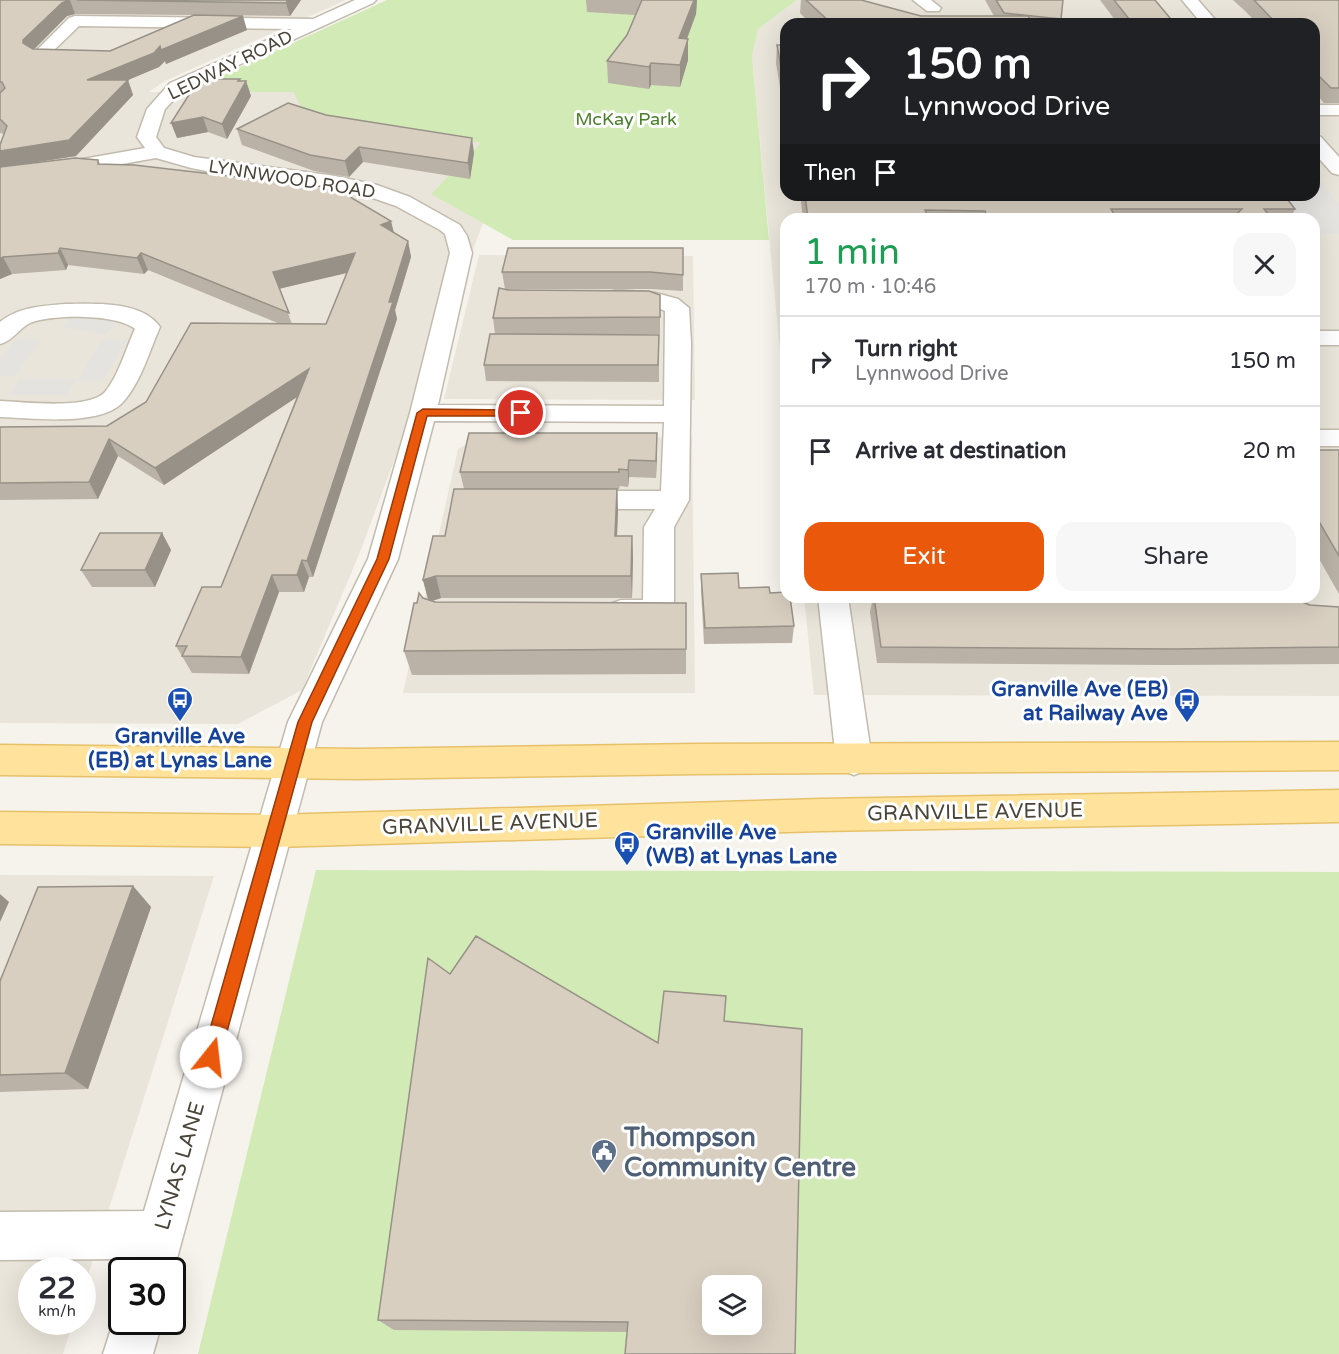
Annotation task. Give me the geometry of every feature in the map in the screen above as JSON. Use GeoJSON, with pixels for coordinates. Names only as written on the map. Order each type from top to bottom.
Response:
{"type":"FeatureCollection","features":[{"type":"Feature","properties":{"kind":"main road"},"geometry":{"type":"LineString","coordinates":[[0,760],[294,763],[1339,756]]}},
{"type":"Feature","properties":{"kind":"main road","name":"GRANVILLE AVENUE"},"geometry":{"type":"LineString","coordinates":[[0,828],[275,831],[833,814],[1339,806]]}},
{"type":"Feature","properties":{"kind":"street","name":"LEDWAY ROAD"},"geometry":{"type":"LineString","coordinates":[[157,152],[146,137],[150,118],[159,100],[176,87],[368,0]]}},
{"type":"Feature","properties":{"kind":"street"},"geometry":{"type":"LineString","coordinates":[[1190,0],[1206,18]]}},
{"type":"Feature","properties":{"kind":"street"},"geometry":{"type":"LineString","coordinates":[[94,57],[39,56],[75,21],[313,24]]}},
{"type":"Feature","properties":{"kind":"street"},"geometry":{"type":"LineString","coordinates":[[156,40],[197,22]]}},
{"type":"Feature","properties":{"kind":"street"},"geometry":{"type":"LineString","coordinates":[[1320,110],[1339,110]]}},
{"type":"Feature","properties":{"kind":"street"},"geometry":{"type":"LineString","coordinates":[[1320,148],[1339,169]]}},
{"type":"Feature","properties":{"kind":"street"},"geometry":{"type":"LineString","coordinates":[[0,176],[60,169],[157,152]]}},
{"type":"Feature","properties":{"kind":"street","name":"LYNNWOOD ROAD"},"geometry":{"type":"LineString","coordinates":[[157,152],[195,163],[354,186],[396,198],[423,210],[455,232]]}},
{"type":"Feature","properties":{"kind":"street","name":"LYNAS LANE"},"geometry":{"type":"LineString","coordinates":[[156,1253],[305,722],[383,559],[423,413],[461,253],[455,232]]}},
{"type":"Feature","properties":{"kind":"street"},"geometry":{"type":"LineString","coordinates":[[589,612],[658,611],[659,527],[675,500],[676,414],[667,343],[677,308],[670,303],[650,298],[592,297]]}},
{"type":"Feature","properties":{"kind":"street"},"geometry":{"type":"LineString","coordinates":[[0,337],[15,322],[26,316],[54,312],[122,315],[137,319],[148,327],[115,396],[103,405],[86,409],[0,409]]}},
{"type":"Feature","properties":{"kind":"street"},"geometry":{"type":"LineString","coordinates":[[423,413],[676,414]]}},
{"type":"Feature","properties":{"kind":"street"},"geometry":{"type":"LineString","coordinates":[[1320,438],[1339,438]]}},
{"type":"Feature","properties":{"kind":"street"},"geometry":{"type":"LineString","coordinates":[[543,500],[675,500]]}},
{"type":"Feature","properties":{"kind":"street"},"geometry":{"type":"LineString","coordinates":[[834,603],[854,760]]}},
{"type":"Feature","properties":{"kind":"street"},"geometry":{"type":"LineString","coordinates":[[0,1236],[156,1253]]}},
{"type":"Feature","properties":{"kind":"street"},"geometry":{"type":"LineString","coordinates":[[128,1354],[133,1335]]}},
{"type":"Feature","properties":{"kind":"shaded area"},"geometry":{"type":"Polygon","coordinates":[[[0,0],[346,0],[165,81],[149,92],[295,92],[305,116],[482,143],[432,194],[483,223],[360,552],[302,690],[238,724],[0,723],[0,0]]]}},
{"type":"Feature","properties":{"kind":"shaded area"},"geometry":{"type":"Polygon","coordinates":[[[797,0],[1339,0],[1339,696],[814,695],[805,603],[1320,603],[1320,213],[780,213],[780,351],[752,56],[758,29],[797,0]]]}},
{"type":"Feature","properties":{"kind":"shaded area"},"geometry":{"type":"Polygon","coordinates":[[[1320,181],[1339,204],[1339,234],[1320,234],[1320,213],[972,213],[947,201],[1320,201],[1320,181]]]}},
{"type":"Feature","properties":{"kind":"shaded area"},"geometry":{"type":"Polygon","coordinates":[[[479,255],[693,256],[695,400],[444,399],[479,255]]]}},
{"type":"Feature","properties":{"kind":"shaded area"},"geometry":{"type":"Polygon","coordinates":[[[74,315],[118,322],[105,334],[61,327],[74,315]]]}},
{"type":"Feature","properties":{"kind":"shaded area"},"geometry":{"type":"Polygon","coordinates":[[[16,339],[41,340],[14,377],[0,376],[0,359],[16,339]]]}},
{"type":"Feature","properties":{"kind":"shaded area"},"geometry":{"type":"Polygon","coordinates":[[[102,340],[127,340],[103,380],[78,380],[102,340]]]}},
{"type":"Feature","properties":{"kind":"shaded area"},"geometry":{"type":"Polygon","coordinates":[[[19,379],[77,379],[67,395],[9,395],[19,379]]]}},
{"type":"Feature","properties":{"kind":"shaded area"},"geometry":{"type":"Polygon","coordinates":[[[692,437],[695,693],[403,693],[458,449],[474,440],[692,437]]]}},
{"type":"Feature","properties":{"kind":"shaded area"},"geometry":{"type":"Polygon","coordinates":[[[0,875],[214,876],[94,1257],[18,1257],[18,1335],[69,1335],[63,1354],[0,1354],[0,875]]]}},
{"type":"Feature","properties":{"kind":"green space","name":"McKay Park"},"geometry":{"type":"Polygon","coordinates":[[[387,0],[797,0],[758,29],[752,56],[769,240],[513,240],[431,194],[481,143],[305,116],[294,92],[190,92],[205,83],[387,0]]]}},
{"type":"Feature","properties":{"kind":"green space"},"geometry":{"type":"Polygon","coordinates":[[[316,870],[1339,872],[1339,1354],[198,1354],[316,870]]]}},
{"type":"Feature","properties":{"kind":"building"},"geometry":{"type":"Polygon","coordinates":[[[0,0],[69,0],[62,3],[23,40],[23,43],[33,49],[110,51],[194,15],[243,16],[161,50],[160,46],[154,53],[87,80],[128,80],[69,140],[0,151],[7,126],[0,119],[0,93],[5,88],[0,82],[0,0]]]}},
{"type":"Feature","properties":{"kind":"building"},"geometry":{"type":"Polygon","coordinates":[[[77,0],[288,0],[286,3],[77,0]]]}},
{"type":"Feature","properties":{"kind":"building"},"geometry":{"type":"Polygon","coordinates":[[[642,0],[694,0],[679,38],[688,39],[680,65],[651,63],[649,67],[607,61],[627,35],[642,0]]]}},
{"type":"Feature","properties":{"kind":"building"},"geometry":{"type":"Polygon","coordinates":[[[806,0],[861,0],[921,16],[1028,16],[1029,18],[826,18],[806,0]]]}},
{"type":"Feature","properties":{"kind":"building"},"geometry":{"type":"Polygon","coordinates":[[[996,0],[1063,0],[1061,18],[1004,13],[996,0]]]}},
{"type":"Feature","properties":{"kind":"building"},"geometry":{"type":"Polygon","coordinates":[[[1114,0],[1155,0],[1170,18],[1128,18],[1114,0]]]}},
{"type":"Feature","properties":{"kind":"building"},"geometry":{"type":"Polygon","coordinates":[[[1254,0],[1339,0],[1339,88],[1331,88],[1320,77],[1320,18],[1271,18],[1254,0]]]}},
{"type":"Feature","properties":{"kind":"building"},"geometry":{"type":"Polygon","coordinates":[[[777,45],[780,45],[780,61],[777,45]]]}},
{"type":"Feature","properties":{"kind":"building"},"geometry":{"type":"Polygon","coordinates":[[[199,79],[246,81],[222,124],[203,117],[171,123],[199,79]]]}},
{"type":"Feature","properties":{"kind":"building"},"geometry":{"type":"Polygon","coordinates":[[[288,103],[326,115],[472,138],[468,163],[359,147],[345,161],[310,155],[237,129],[288,103]]]}},
{"type":"Feature","properties":{"kind":"building"},"geometry":{"type":"Polygon","coordinates":[[[75,158],[98,160],[98,164],[134,165],[335,188],[391,221],[381,225],[408,241],[389,302],[393,302],[307,561],[302,560],[297,575],[272,575],[241,657],[182,656],[187,646],[176,646],[202,587],[221,587],[309,369],[155,468],[109,439],[89,482],[0,483],[0,427],[107,426],[146,402],[191,323],[326,324],[355,253],[273,272],[289,313],[141,253],[137,258],[60,248],[58,253],[0,259],[0,167],[75,158]]]}},
{"type":"Feature","properties":{"kind":"building"},"geometry":{"type":"Polygon","coordinates":[[[806,201],[1289,201],[1295,209],[1264,209],[1267,213],[1238,213],[1242,209],[1111,209],[1113,213],[986,213],[985,211],[925,210],[926,213],[807,213],[806,201]]]}},
{"type":"Feature","properties":{"kind":"building"},"geometry":{"type":"Polygon","coordinates":[[[508,248],[683,248],[683,275],[650,272],[502,272],[508,248]]]}},
{"type":"Feature","properties":{"kind":"building"},"geometry":{"type":"Polygon","coordinates":[[[499,288],[508,290],[649,291],[660,295],[660,317],[493,318],[499,288]]]}},
{"type":"Feature","properties":{"kind":"building"},"geometry":{"type":"Polygon","coordinates":[[[490,334],[659,335],[658,365],[484,365],[490,334]]]}},
{"type":"Feature","properties":{"kind":"building"},"geometry":{"type":"Polygon","coordinates":[[[469,433],[657,433],[656,461],[629,460],[628,470],[619,469],[619,472],[460,472],[469,433]]]}},
{"type":"Feature","properties":{"kind":"building"},"geometry":{"type":"Polygon","coordinates":[[[1320,450],[1339,450],[1339,556],[1320,523],[1320,450]]]}},
{"type":"Feature","properties":{"kind":"building"},"geometry":{"type":"Polygon","coordinates":[[[454,489],[617,489],[615,536],[632,536],[631,576],[436,576],[423,580],[433,536],[445,536],[454,489]]]}},
{"type":"Feature","properties":{"kind":"building"},"geometry":{"type":"Polygon","coordinates":[[[100,533],[162,533],[145,570],[81,570],[100,533]]]}},
{"type":"Feature","properties":{"kind":"building"},"geometry":{"type":"Polygon","coordinates":[[[738,573],[739,588],[769,587],[770,593],[780,592],[780,603],[791,603],[794,626],[705,628],[701,574],[738,573]]]}},
{"type":"Feature","properties":{"kind":"building"},"geometry":{"type":"Polygon","coordinates":[[[419,593],[423,598],[435,602],[686,603],[686,649],[404,651],[414,603],[417,603],[419,593]]]}},
{"type":"Feature","properties":{"kind":"building"},"geometry":{"type":"Polygon","coordinates":[[[875,603],[1305,603],[1339,607],[1339,647],[1175,649],[881,647],[875,603]]]}},
{"type":"Feature","properties":{"kind":"building"},"geometry":{"type":"Polygon","coordinates":[[[133,886],[65,1073],[0,1075],[0,981],[38,887],[133,886]]]}},
{"type":"Feature","properties":{"kind":"building","name":"Thompson Community Centre"},"geometry":{"type":"Polygon","coordinates":[[[476,936],[658,1043],[664,991],[726,996],[724,1021],[802,1029],[795,1354],[625,1354],[628,1322],[378,1320],[428,958],[450,974],[476,936]]]}},
{"type":"Feature","properties":{"kind":"place","name":"Granville Ave (EB) at Lynas Lane"},"geometry":{"type":"Point","coordinates":[180,723]}},
{"type":"Feature","properties":{"kind":"place","name":"Granville Ave (EB) at Railway Ave"},"geometry":{"type":"Point","coordinates":[1187,724]}},
{"type":"Feature","properties":{"kind":"place","name":"Granville Ave (WB) at Lynas Lane"},"geometry":{"type":"Point","coordinates":[627,867]}},
{"type":"Feature","properties":{"kind":"place","name":"Thompson Community Centre"},"geometry":{"type":"Point","coordinates":[604,1175]}},
{"type":"Feature","properties":{"kind":"route"},"geometry":{"type":"LineString","coordinates":[[211,1057],[305,722],[383,559],[423,413],[521,413]]}}]}
